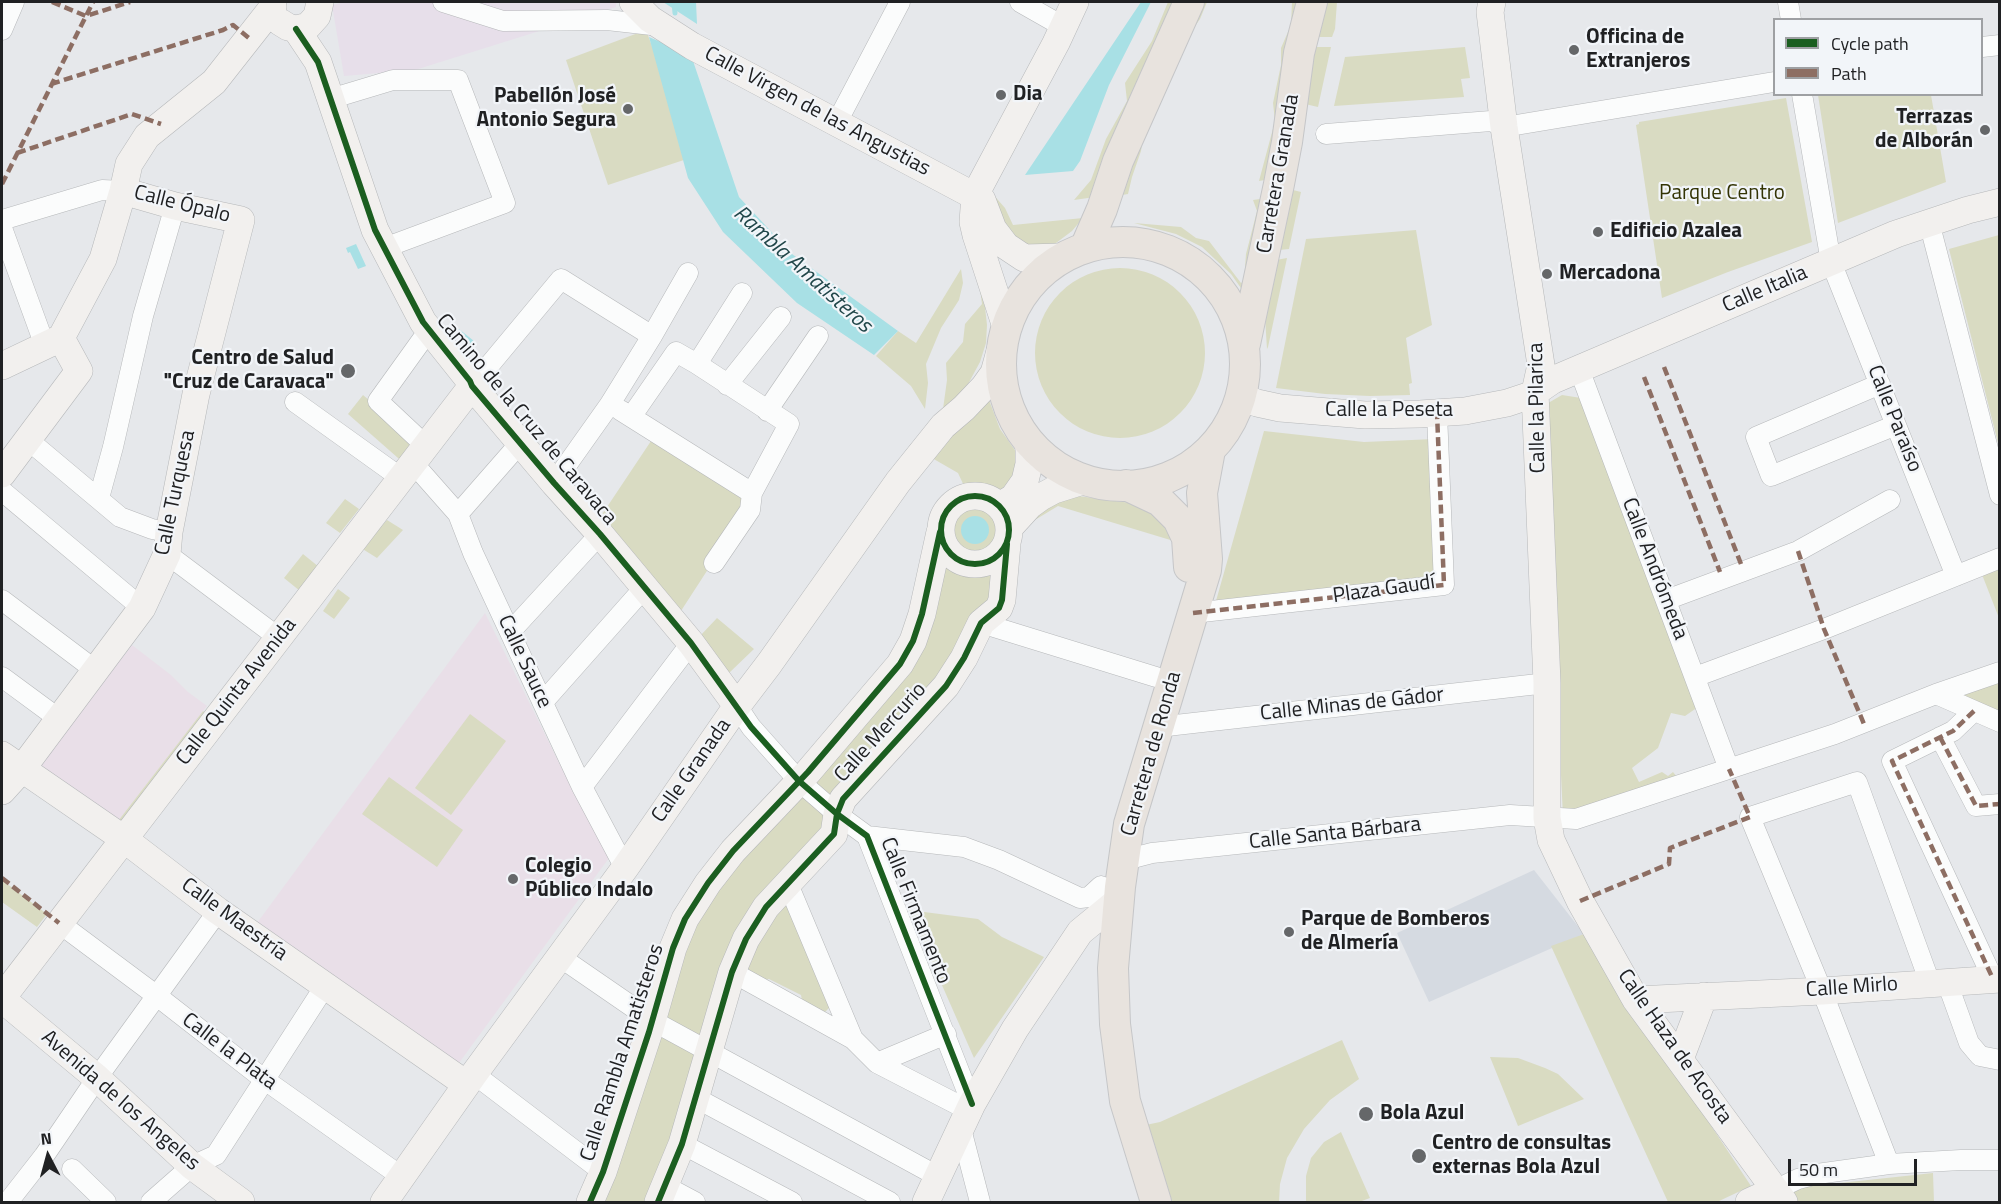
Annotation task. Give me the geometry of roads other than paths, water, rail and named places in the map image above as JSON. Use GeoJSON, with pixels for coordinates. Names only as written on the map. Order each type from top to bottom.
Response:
{"type":"FeatureCollection","features":[{"type":"Feature","properties":{"kind":"main road"},"geometry":{"type":"LineString","coordinates":[[1074,252],[1102,209],[1118,161],[1189,2]]}},
{"type":"Feature","properties":{"kind":"main road","name":"Carretera Granada"},"geometry":{"type":"LineString","coordinates":[[1245,347],[1287,142],[1299,53],[1312,2]]}},
{"type":"Feature","properties":{"kind":"main road"},"geometry":{"type":"LineString","coordinates":[[1130,241],[1148,244],[1182,256],[1204,272],[1223,292],[1240,325],[1245,347],[1245,379],[1241,397],[1226,430],[1210,450],[1187,468],[1145,484],[1126,486],[1086,480],[1064,471],[1049,461],[1029,442],[1014,419],[1006,402],[1000,366],[1004,336],[1011,313],[1031,283],[1044,270],[1074,252],[1111,242],[1130,241]]}},
{"type":"Feature","properties":{"kind":"main road","name":"Carretera de Ronda"},"geometry":{"type":"LineString","coordinates":[[1156,1203],[1125,1101],[1115,1024],[1113,968],[1095,912],[1125,860],[1129,824],[1202,587],[1207,559],[1202,493],[1210,450]]}},
{"type":"Feature","properties":{"kind":"main road","name":"Carretera de Ronda"},"geometry":{"type":"LineString","coordinates":[[1126,486],[1166,506],[1178,519],[1188,544],[1188,571],[1148,700],[1104,862],[1095,912],[1094,957],[1099,1045],[1111,1118],[1138,1203]]}},
{"type":"Feature","properties":{"kind":"street"},"geometry":{"type":"LineString","coordinates":[[2,30],[14,2]]}},
{"type":"Feature","properties":{"kind":"street"},"geometry":{"type":"LineString","coordinates":[[443,2],[503,21],[607,20],[661,26]]}},
{"type":"Feature","properties":{"kind":"street"},"geometry":{"type":"LineString","coordinates":[[607,20],[622,2]]}},
{"type":"Feature","properties":{"kind":"street","name":"Calle Virgen de las Angustias"},"geometry":{"type":"LineString","coordinates":[[633,2],[644,15],[700,51],[975,195]]}},
{"type":"Feature","properties":{"kind":"street"},"geometry":{"type":"LineString","coordinates":[[837,122],[900,2]]}},
{"type":"Feature","properties":{"kind":"street"},"geometry":{"type":"LineString","coordinates":[[1020,2],[1064,27]]}},
{"type":"Feature","properties":{"kind":"street"},"geometry":{"type":"LineString","coordinates":[[1004,336],[973,222],[975,195],[1075,2]]}},
{"type":"Feature","properties":{"kind":"street","name":"Calle la Pilarica"},"geometry":{"type":"LineString","coordinates":[[1492,2],[1490,12],[1504,127],[1541,366],[1535,392],[1547,683],[1547,818]]}},
{"type":"Feature","properties":{"kind":"street"},"geometry":{"type":"LineString","coordinates":[[1788,2],[1791,18]]}},
{"type":"Feature","properties":{"kind":"street"},"geometry":{"type":"LineString","coordinates":[[2,366],[53,342],[103,259],[129,164],[147,136],[214,82],[253,34],[294,14]]}},
{"type":"Feature","properties":{"kind":"street","name":"Camino de la Cruz de Caravaca"},"geometry":{"type":"LineString","coordinates":[[294,14],[318,62],[368,211],[384,248],[423,322],[472,386],[600,534],[691,644],[737,706]]}},
{"type":"Feature","properties":{"kind":"street"},"geometry":{"type":"LineString","coordinates":[[1983,47],[2000,45]]}},
{"type":"Feature","properties":{"kind":"street"},"geometry":{"type":"LineString","coordinates":[[330,99],[393,80],[458,80],[505,203],[384,248]]}},
{"type":"Feature","properties":{"kind":"street"},"geometry":{"type":"LineString","coordinates":[[1326,134],[1491,121],[1504,127],[1773,82]]}},
{"type":"Feature","properties":{"kind":"street","name":"Calle Paraíso"},"geometry":{"type":"LineString","coordinates":[[1802,96],[1831,262],[1956,576]]}},
{"type":"Feature","properties":{"kind":"street"},"geometry":{"type":"LineString","coordinates":[[2,220],[102,190],[123,191]]}},
{"type":"Feature","properties":{"kind":"street","name":"Calle Ópalo"},"geometry":{"type":"LineString","coordinates":[[123,191],[175,206],[241,220]]}},
{"type":"Feature","properties":{"kind":"street"},"geometry":{"type":"LineString","coordinates":[[975,195],[982,200],[993,229],[1006,246],[1024,258],[1074,252]]}},
{"type":"Feature","properties":{"kind":"street","name":"Calle Italia"},"geometry":{"type":"LineString","coordinates":[[1535,392],[1553,380],[1896,234],[2000,202]]}},
{"type":"Feature","properties":{"kind":"street"},"geometry":{"type":"LineString","coordinates":[[99,498],[143,316],[175,206]]}},
{"type":"Feature","properties":{"kind":"street","name":"Calle Turquesa"},"geometry":{"type":"LineString","coordinates":[[2,791],[11,762],[59,719],[142,608],[168,543],[196,394],[241,220]]}},
{"type":"Feature","properties":{"kind":"street"},"geometry":{"type":"LineString","coordinates":[[1929,222],[2000,495]]}},
{"type":"Feature","properties":{"kind":"street"},"geometry":{"type":"LineString","coordinates":[[2,228],[53,342],[79,370],[2,474]]}},
{"type":"Feature","properties":{"kind":"street"},"geometry":{"type":"LineString","coordinates":[[554,483],[610,404],[688,273]]}},
{"type":"Feature","properties":{"kind":"street"},"geometry":{"type":"LineString","coordinates":[[472,386],[561,279],[652,336]]}},
{"type":"Feature","properties":{"kind":"street"},"geometry":{"type":"LineString","coordinates":[[697,364],[742,292]]}},
{"type":"Feature","properties":{"kind":"street"},"geometry":{"type":"LineString","coordinates":[[727,385],[782,317]]}},
{"type":"Feature","properties":{"kind":"street"},"geometry":{"type":"LineString","coordinates":[[414,462],[378,401],[429,330]]}},
{"type":"Feature","properties":{"kind":"street"},"geometry":{"type":"LineString","coordinates":[[767,411],[818,336]]}},
{"type":"Feature","properties":{"kind":"street","name":"Calle Granada"},"geometry":{"type":"LineString","coordinates":[[384,1203],[470,1079],[625,868],[737,706],[932,438],[984,387],[994,373],[1004,336]]}},
{"type":"Feature","properties":{"kind":"street"},"geometry":{"type":"LineString","coordinates":[[631,417],[676,352],[789,424],[752,493],[750,510],[714,563]]}},
{"type":"Feature","properties":{"kind":"street","name":"Calle Andrómeda"},"geometry":{"type":"LineString","coordinates":[[1579,369],[1729,769]]}},
{"type":"Feature","properties":{"kind":"street"},"geometry":{"type":"LineString","coordinates":[[1880,384],[1755,437],[1771,476],[1896,425]]}},
{"type":"Feature","properties":{"kind":"street","name":"Calle Quinta Avenida"},"geometry":{"type":"LineString","coordinates":[[2,998],[472,386]]}},
{"type":"Feature","properties":{"kind":"street","name":"Calle la Peseta"},"geometry":{"type":"LineString","coordinates":[[1241,397],[1280,408],[1365,415],[1465,411],[1508,403],[1535,392]]}},
{"type":"Feature","properties":{"kind":"street"},"geometry":{"type":"LineString","coordinates":[[295,402],[414,462]]}},
{"type":"Feature","properties":{"kind":"street"},"geometry":{"type":"LineString","coordinates":[[610,404],[752,493]]}},
{"type":"Feature","properties":{"kind":"street","name":"Plaza Gaudí"},"geometry":{"type":"LineString","coordinates":[[1193,613],[1444,585],[1437,413]]}},
{"type":"Feature","properties":{"kind":"street"},"geometry":{"type":"LineString","coordinates":[[27,439],[120,517],[152,529],[279,638]]}},
{"type":"Feature","properties":{"kind":"street"},"geometry":{"type":"LineString","coordinates":[[458,514],[521,442]]}},
{"type":"Feature","properties":{"kind":"street"},"geometry":{"type":"LineString","coordinates":[[1005,526],[991,500],[981,496],[961,499],[952,504],[946,512],[940,532],[942,542],[955,558],[964,563],[984,563],[994,559],[1001,552],[1005,526],[1025,481],[1029,464],[1029,442]]}},
{"type":"Feature","properties":{"kind":"street","name":"Calle Sauce"},"geometry":{"type":"LineString","coordinates":[[414,462],[458,514],[473,553],[582,787],[625,868]]}},
{"type":"Feature","properties":{"kind":"street"},"geometry":{"type":"LineString","coordinates":[[1005,526],[1035,501],[1054,490],[1086,480]]}},
{"type":"Feature","properties":{"kind":"street"},"geometry":{"type":"LineString","coordinates":[[2,491],[142,608]]}},
{"type":"Feature","properties":{"kind":"street"},"geometry":{"type":"LineString","coordinates":[[1666,600],[1798,551],[1890,500]]}},
{"type":"Feature","properties":{"kind":"street","name":"Calle Mercurio"},"geometry":{"type":"LineString","coordinates":[[662,1194],[682,1144],[708,1051],[740,951],[766,907],[834,834],[840,804],[847,794],[946,686],[964,658],[981,623],[997,612],[1001,604],[1005,526]]}},
{"type":"Feature","properties":{"kind":"street","name":"Calle Rambla Amatisteros"},"geometry":{"type":"LineString","coordinates":[[590,1203],[603,1172],[653,1021],[673,948],[690,909],[733,851],[800,781],[906,655],[922,614],[940,532]]}},
{"type":"Feature","properties":{"kind":"street"},"geometry":{"type":"LineString","coordinates":[[511,631],[600,534]]}},
{"type":"Feature","properties":{"kind":"street"},"geometry":{"type":"LineString","coordinates":[[1695,677],[1824,629],[2000,558]]}},
{"type":"Feature","properties":{"kind":"street"},"geometry":{"type":"LineString","coordinates":[[543,702],[644,588]]}},
{"type":"Feature","properties":{"kind":"street"},"geometry":{"type":"LineString","coordinates":[[2,600],[95,670]]}},
{"type":"Feature","properties":{"kind":"street"},"geometry":{"type":"LineString","coordinates":[[981,623],[1156,677]]}},
{"type":"Feature","properties":{"kind":"street"},"geometry":{"type":"LineString","coordinates":[[582,787],[691,644]]}},
{"type":"Feature","properties":{"kind":"street","name":"Calle Santa Bárbara"},"geometry":{"type":"LineString","coordinates":[[1125,860],[1152,854],[1510,815],[1576,819],[1864,724],[1936,694],[2000,672]]}},
{"type":"Feature","properties":{"kind":"street"},"geometry":{"type":"LineString","coordinates":[[2,677],[59,719]]}},
{"type":"Feature","properties":{"kind":"street","name":"Calle Minas de Gádor"},"geometry":{"type":"LineString","coordinates":[[1158,727],[1547,683]]}},
{"type":"Feature","properties":{"kind":"street"},"geometry":{"type":"LineString","coordinates":[[1936,694],[2000,722]]}},
{"type":"Feature","properties":{"kind":"street","name":"Calle Firmamento"},"geometry":{"type":"LineString","coordinates":[[737,706],[751,727],[800,781],[837,814],[867,836],[946,1034],[968,1114],[980,1203]]}},
{"type":"Feature","properties":{"kind":"street"},"geometry":{"type":"LineString","coordinates":[[1974,711],[1953,731],[1892,761],[1996,979]]}},
{"type":"Feature","properties":{"kind":"street"},"geometry":{"type":"LineString","coordinates":[[1940,737],[1976,806],[2000,804]]}},
{"type":"Feature","properties":{"kind":"street","name":"Calle Maestría"},"geometry":{"type":"LineString","coordinates":[[11,762],[124,839],[218,911],[326,986],[470,1079]]}},
{"type":"Feature","properties":{"kind":"street"},"geometry":{"type":"LineString","coordinates":[[1889,1164],[1822,991],[1750,817],[1857,782],[1939,983],[1969,1043],[1980,1056],[2000,1060]]}},
{"type":"Feature","properties":{"kind":"street","name":"Calle Haza de Acosta"},"geometry":{"type":"LineString","coordinates":[[1547,818],[1551,840],[1580,901],[1636,999],[1780,1196]]}},
{"type":"Feature","properties":{"kind":"street"},"geometry":{"type":"LineString","coordinates":[[867,836],[964,847],[999,860],[1095,912],[1015,1029],[968,1114],[926,1203]]}},
{"type":"Feature","properties":{"kind":"street"},"geometry":{"type":"LineString","coordinates":[[788,884],[853,1039]]}},
{"type":"Feature","properties":{"kind":"street"},"geometry":{"type":"LineString","coordinates":[[8,1203],[218,911]]}},
{"type":"Feature","properties":{"kind":"street","name":"Calle la Plata"},"geometry":{"type":"LineString","coordinates":[[59,923],[265,1080],[402,1177]]}},
{"type":"Feature","properties":{"kind":"street"},"geometry":{"type":"LineString","coordinates":[[560,957],[653,1021],[939,1177]]}},
{"type":"Feature","properties":{"kind":"street"},"geometry":{"type":"LineString","coordinates":[[732,972],[853,1039],[878,1063],[968,1114]]}},
{"type":"Feature","properties":{"kind":"street","name":"Calle Mirlo"},"geometry":{"type":"LineString","coordinates":[[1636,999],[1822,991],[1996,979]]}},
{"type":"Feature","properties":{"kind":"street"},"geometry":{"type":"LineString","coordinates":[[151,1203],[192,1166],[216,1155],[326,986]]}},
{"type":"Feature","properties":{"kind":"street"},"geometry":{"type":"LineString","coordinates":[[1680,1059],[1704,996]]}},
{"type":"Feature","properties":{"kind":"street","name":"Avenida de los Angeles"},"geometry":{"type":"LineString","coordinates":[[2,998],[97,1078],[192,1166],[241,1203]]}},
{"type":"Feature","properties":{"kind":"street"},"geometry":{"type":"LineString","coordinates":[[878,1063],[946,1034]]}},
{"type":"Feature","properties":{"kind":"street"},"geometry":{"type":"LineString","coordinates":[[470,1079],[603,1172]]}},
{"type":"Feature","properties":{"kind":"street"},"geometry":{"type":"LineString","coordinates":[[696,1098],[890,1203]]}},
{"type":"Feature","properties":{"kind":"street"},"geometry":{"type":"LineString","coordinates":[[682,1144],[792,1203]]}},
{"type":"Feature","properties":{"kind":"street"},"geometry":{"type":"LineString","coordinates":[[1749,1203],[1780,1196],[1798,1179],[1817,1174],[1889,1164],[2000,1160]]}},
{"type":"Feature","properties":{"kind":"street"},"geometry":{"type":"LineString","coordinates":[[72,1169],[106,1203]]}},
{"type":"Feature","properties":{"kind":"street"},"geometry":{"type":"LineString","coordinates":[[662,1194],[694,1203]]}},
{"type":"Feature","properties":{"kind":"water"},"geometry":{"type":"Polygon","coordinates":[[[663,2],[696,2],[697,24],[663,2]]]}},
{"type":"Feature","properties":{"kind":"water"},"geometry":{"type":"Polygon","coordinates":[[[1141,2],[1151,2],[1109,85],[1080,161],[1073,171],[1025,175],[1141,2]]]}},
{"type":"Feature","properties":{"kind":"water"},"geometry":{"type":"Polygon","coordinates":[[[649,37],[691,55],[739,197],[792,254],[898,331],[874,355],[797,303],[723,232],[688,178],[649,37]]]}},
{"type":"Feature","properties":{"kind":"water"},"geometry":{"type":"Polygon","coordinates":[[[356,244],[366,266],[358,269],[346,248],[356,244]]]}},
{"type":"Feature","properties":{"kind":"water"},"geometry":{"type":"Polygon","coordinates":[[[459,329],[474,341],[470,348],[456,333],[459,329]]]}},
{"type":"Feature","properties":{"kind":"water"},"geometry":{"type":"Polygon","coordinates":[[[975,516],[985,520],[989,530],[985,540],[975,544],[965,540],[961,530],[965,520],[975,516]]]}},
{"type":"Feature","properties":{"kind":"waterway","name":"Rambla Amatisteros"},"geometry":{"type":"LineString","coordinates":[[674,2],[675,13]]}},
{"type":"Feature","properties":{"kind":"place","name":"Officina de Extranjeros"},"geometry":{"type":"Point","coordinates":[1574,50]}},
{"type":"Feature","properties":{"kind":"place","name":"Dia"},"geometry":{"type":"Point","coordinates":[1001,95]}},
{"type":"Feature","properties":{"kind":"place","name":"Pabellón José Antonio Segura"},"geometry":{"type":"Point","coordinates":[628,109]}},
{"type":"Feature","properties":{"kind":"place","name":"Terrazas de Alborán"},"geometry":{"type":"Point","coordinates":[1985,130]}},
{"type":"Feature","properties":{"kind":"place","name":"Edificio Azalea"},"geometry":{"type":"Point","coordinates":[1598,232]}},
{"type":"Feature","properties":{"kind":"place","name":"Mercadona"},"geometry":{"type":"Point","coordinates":[1547,274]}},
{"type":"Feature","properties":{"kind":"place","name":"Centro de Salud \"Cruz de Caravaca\""},"geometry":{"type":"Point","coordinates":[348,371]}},
{"type":"Feature","properties":{"kind":"place","name":"Colegio Público Indalo"},"geometry":{"type":"Point","coordinates":[513,879]}},
{"type":"Feature","properties":{"kind":"place","name":"Parque de Bomberos de Almería"},"geometry":{"type":"Point","coordinates":[1289,932]}},
{"type":"Feature","properties":{"kind":"place","name":"Bola Azul"},"geometry":{"type":"Point","coordinates":[1366,1114]}},
{"type":"Feature","properties":{"kind":"place","name":"Centro de consultas externas Bola Azul"},"geometry":{"type":"Point","coordinates":[1419,1156]}},
{"type":"Feature","properties":{"kind":"park label","name":"Parque Centro"},"geometry":{"type":"Point","coordinates":[1722,194]}}]}
